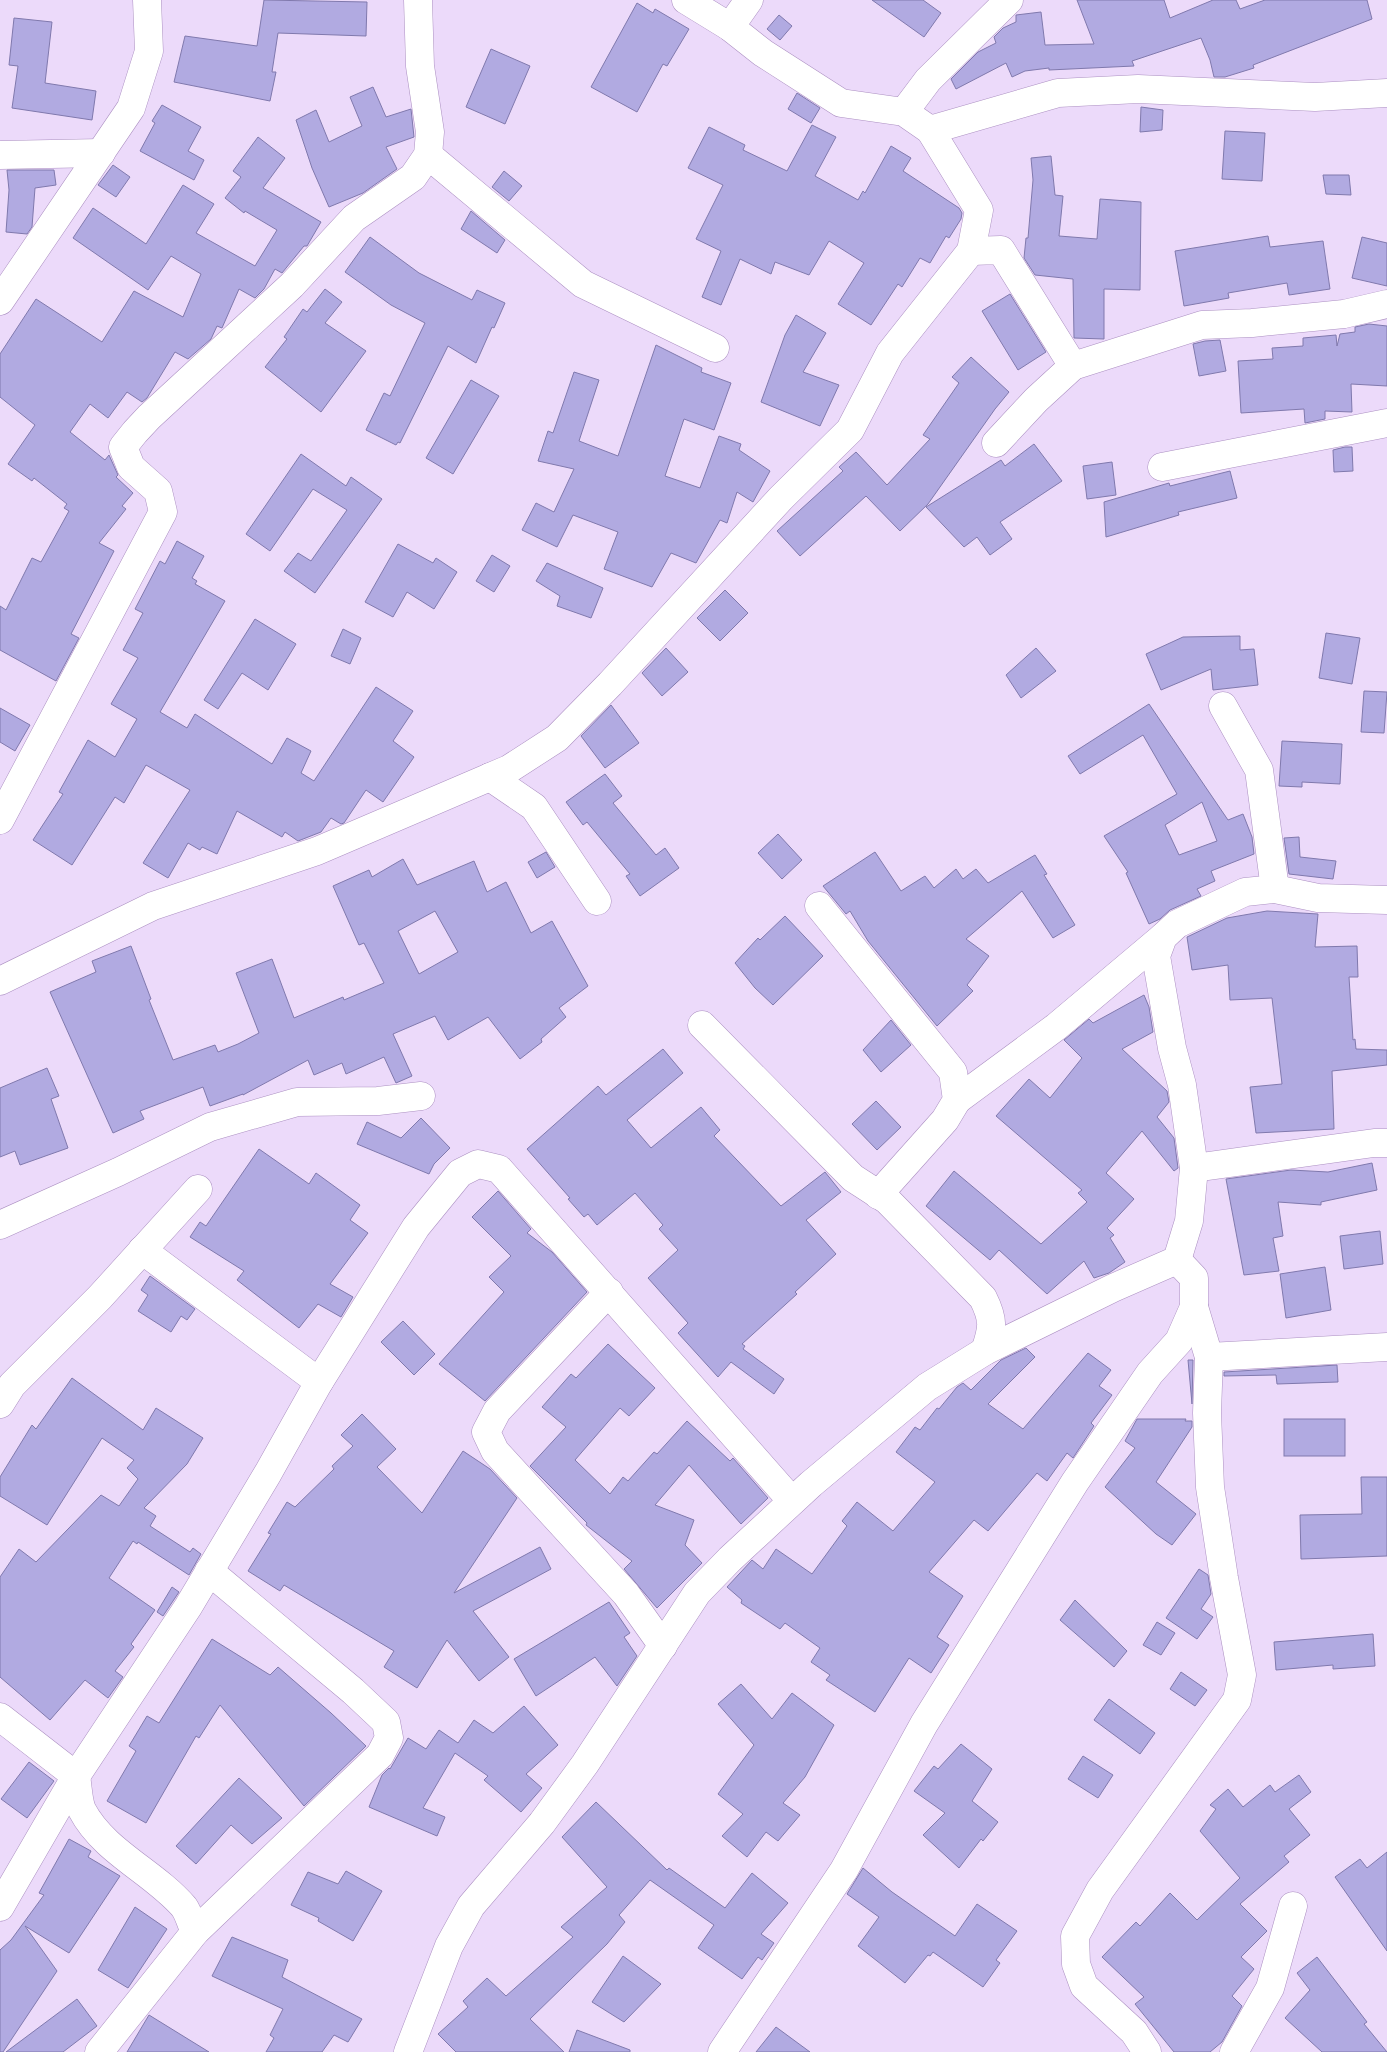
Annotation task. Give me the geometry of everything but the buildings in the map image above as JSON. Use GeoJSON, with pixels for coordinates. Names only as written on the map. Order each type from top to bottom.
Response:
{"type":"FeatureCollection","features":[{"type":"Feature","properties":{"kind":"street"},"geometry":{"type":"LineString","coordinates":[[0,301],[132,108],[149,51],[147,0]]}},
{"type":"Feature","properties":{"kind":"street"},"geometry":{"type":"LineString","coordinates":[[0,820],[163,512],[158,491],[131,467],[123,447],[149,417],[292,285],[354,218],[413,177],[428,155],[430,132],[420,66],[418,0]]}},
{"type":"Feature","properties":{"kind":"street"},"geometry":{"type":"LineString","coordinates":[[0,981],[153,906],[317,851],[490,777],[508,769],[557,738],[610,684],[781,498],[850,430],[890,353],[971,251],[979,210],[930,130],[904,112],[841,104],[763,53],[730,27],[686,0]]}},
{"type":"Feature","properties":{"kind":"street"},"geometry":{"type":"LineString","coordinates":[[730,27],[749,0]]}},
{"type":"Feature","properties":{"kind":"street"},"geometry":{"type":"LineString","coordinates":[[904,112],[928,80],[1008,0]]}},
{"type":"Feature","properties":{"kind":"street"},"geometry":{"type":"LineString","coordinates":[[930,130],[1058,93],[1138,89],[1315,97],[1387,93]]}},
{"type":"Feature","properties":{"kind":"street"},"geometry":{"type":"LineString","coordinates":[[0,155],[102,153]]}},
{"type":"Feature","properties":{"kind":"street"},"geometry":{"type":"LineString","coordinates":[[428,155],[583,284],[715,348]]}},
{"type":"Feature","properties":{"kind":"street"},"geometry":{"type":"LineString","coordinates":[[971,251],[1001,250],[1074,366]]}},
{"type":"Feature","properties":{"kind":"street"},"geometry":{"type":"LineString","coordinates":[[996,443],[1036,400],[1074,366],[1202,326],[1344,314],[1387,304]]}},
{"type":"Feature","properties":{"kind":"street"},"geometry":{"type":"LineString","coordinates":[[1162,467],[1387,423]]}},
{"type":"Feature","properties":{"kind":"street"},"geometry":{"type":"LineString","coordinates":[[1224,706],[1258,770],[1275,889]]}},
{"type":"Feature","properties":{"kind":"street"},"geometry":{"type":"LineString","coordinates":[[490,777],[534,807],[597,901]]}},
{"type":"Feature","properties":{"kind":"street"},"geometry":{"type":"LineString","coordinates":[[878,1194],[945,1120],[957,1100],[1056,1027],[1177,924],[1245,892],[1275,889],[1318,898],[1387,900]]}},
{"type":"Feature","properties":{"kind":"street"},"geometry":{"type":"LineString","coordinates":[[819,906],[952,1072],[957,1100]]}},
{"type":"Feature","properties":{"kind":"street"},"geometry":{"type":"LineString","coordinates":[[408,2052],[449,1946],[471,1906],[542,1823],[697,1593],[730,1559],[792,1501],[880,1424],[927,1387],[985,1351],[1113,1288],[1177,1260],[1189,1221],[1194,1168],[1182,1084],[1172,1048],[1156,956],[1163,937]]}},
{"type":"Feature","properties":{"kind":"street"},"geometry":{"type":"LineString","coordinates":[[702,1025],[853,1178],[887,1200],[983,1298],[991,1314],[992,1328],[985,1351]]}},
{"type":"Feature","properties":{"kind":"street"},"geometry":{"type":"LineString","coordinates":[[0,1225],[118,1172],[210,1127],[297,1102],[378,1101],[421,1096]]}},
{"type":"Feature","properties":{"kind":"street"},"geometry":{"type":"LineString","coordinates":[[1194,1168],[1374,1143],[1387,1143]]}},
{"type":"Feature","properties":{"kind":"street"},"geometry":{"type":"LineString","coordinates":[[0,1907],[76,1776],[188,1608],[268,1473],[318,1382],[416,1227],[460,1173],[478,1164],[499,1169],[792,1501]]}},
{"type":"Feature","properties":{"kind":"street"},"geometry":{"type":"LineString","coordinates":[[0,1404],[12,1385],[100,1297],[198,1188]]}},
{"type":"Feature","properties":{"kind":"street"},"geometry":{"type":"LineString","coordinates":[[142,1250],[318,1382]]}},
{"type":"Feature","properties":{"kind":"street"},"geometry":{"type":"LineString","coordinates":[[1147,2052],[1134,2032],[1084,1986],[1076,1964],[1074,1936],[1100,1890],[1237,1700],[1242,1676],[1210,1487],[1207,1413],[1209,1357],[1194,1307],[1194,1278],[1177,1260]]}},
{"type":"Feature","properties":{"kind":"street"},"geometry":{"type":"LineString","coordinates":[[609,1292],[498,1411],[486,1432],[495,1451],[626,1594],[663,1646]]}},
{"type":"Feature","properties":{"kind":"street"},"geometry":{"type":"LineString","coordinates":[[722,2052],[844,1870],[924,1724],[1075,1482],[1150,1373],[1178,1341],[1194,1307]]}},
{"type":"Feature","properties":{"kind":"street"},"geometry":{"type":"LineString","coordinates":[[1209,1357],[1387,1346]]}},
{"type":"Feature","properties":{"kind":"street"},"geometry":{"type":"LineString","coordinates":[[99,2052],[194,1932],[380,1755],[389,1738],[386,1722],[353,1691],[209,1571]]}},
{"type":"Feature","properties":{"kind":"street"},"geometry":{"type":"LineString","coordinates":[[0,1717],[76,1776],[82,1809],[89,1820],[105,1840],[158,1882],[185,1909],[194,1932]]}},
{"type":"Feature","properties":{"kind":"street"},"geometry":{"type":"LineString","coordinates":[[1234,2052],[1270,1988],[1293,1906]]}}]}
